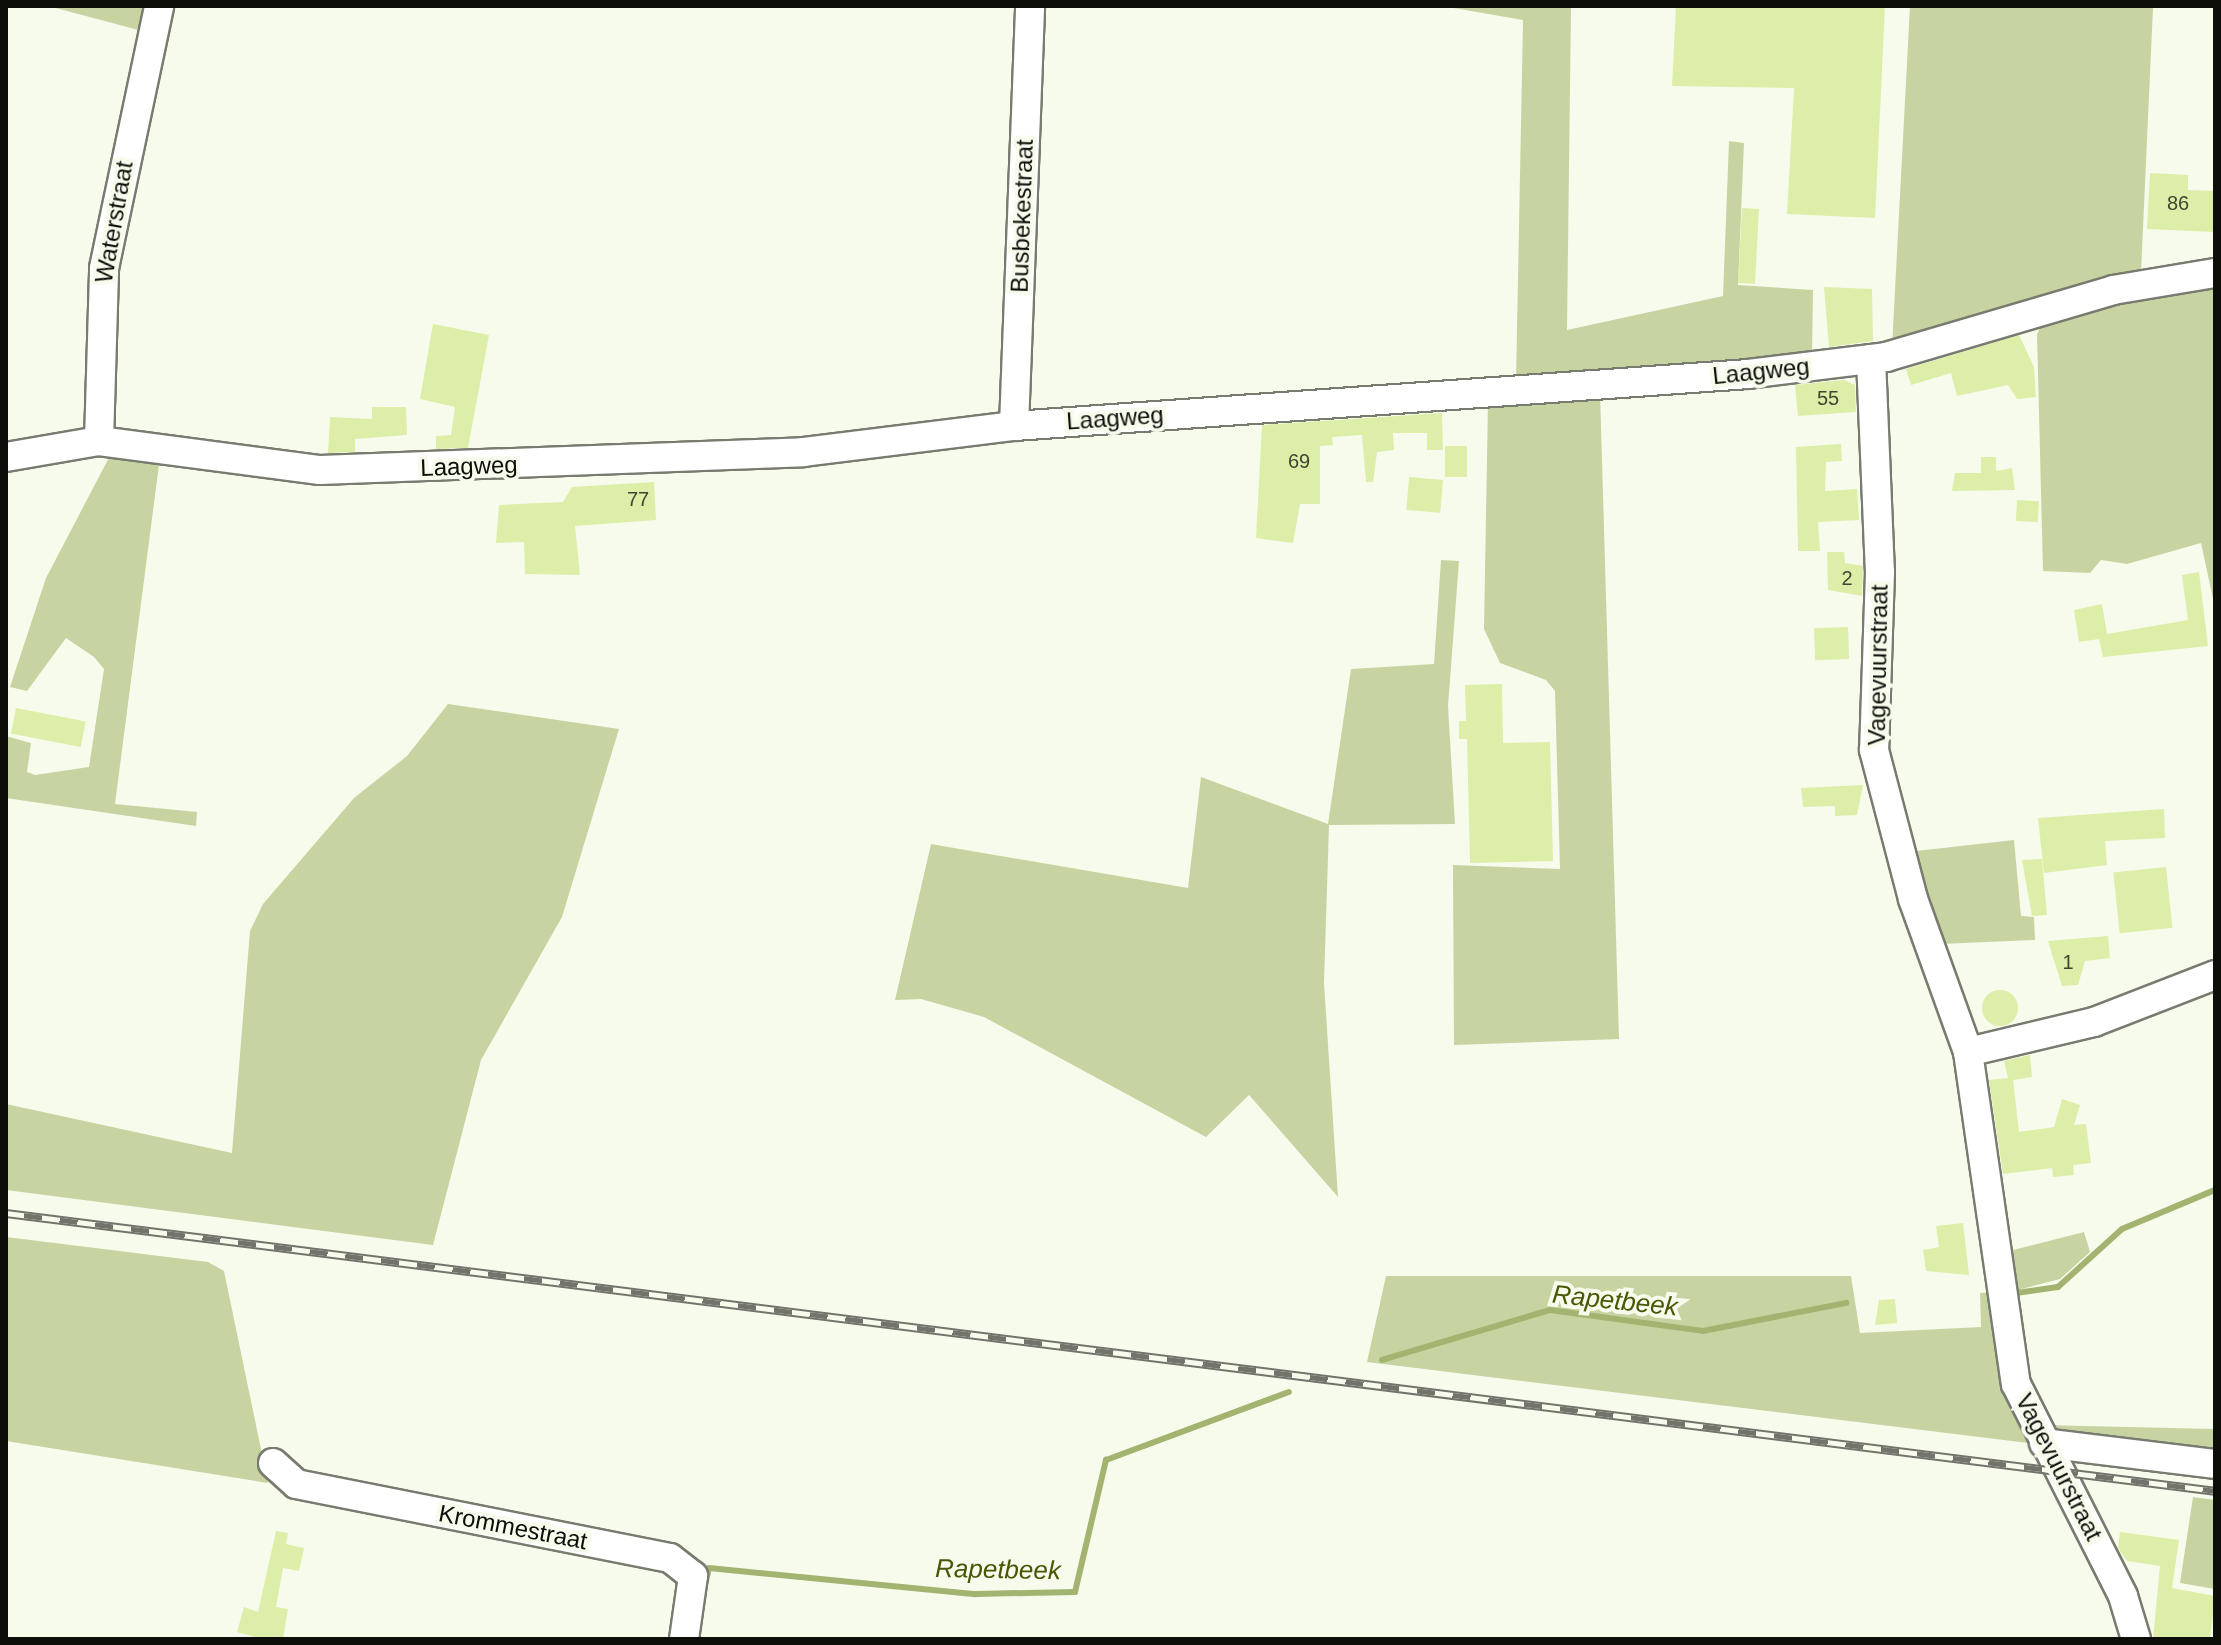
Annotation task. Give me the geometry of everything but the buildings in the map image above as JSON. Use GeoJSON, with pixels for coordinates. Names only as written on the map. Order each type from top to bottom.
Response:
{"type":"FeatureCollection","features":[{"type":"Feature","properties":{"kind":"street","name":"Waterstraat"},"geometry":{"type":"LineString","coordinates":[[99,441],[104,268],[159,6]]}},
{"type":"Feature","properties":{"kind":"street","name":"Busbekestraat"},"geometry":{"type":"LineString","coordinates":[[1014,426],[1030,6]]}},
{"type":"Feature","properties":{"kind":"street","name":"Laagweg"},"geometry":{"type":"LineString","coordinates":[[6,457],[99,441],[335,470],[804,452],[1014,426],[1748,374],[1871,359],[2113,290],[2215,273]]}},
{"type":"Feature","properties":{"kind":"street","name":"Vagevuurstraat"},"geometry":{"type":"LineString","coordinates":[[1871,359],[1880,572],[1874,750],[1913,899],[1968,1052],[2010,1362],[2044,1443],[2123,1596],[2136,1639]]}},
{"type":"Feature","properties":{"kind":"street"},"geometry":{"type":"LineString","coordinates":[[1968,1052],[2094,1022],[2215,975]]}},
{"type":"Feature","properties":{"kind":"street"},"geometry":{"type":"LineString","coordinates":[[2044,1443],[2215,1464]]}},
{"type":"Feature","properties":{"kind":"street","name":"Krommestraat"},"geometry":{"type":"LineString","coordinates":[[273,1463],[296,1484],[670,1558],[693,1576],[684,1639]]}},
{"type":"Feature","properties":{"kind":"green space"},"geometry":{"type":"Polygon","coordinates":[[[48,6],[152,6],[146,32],[48,6]]]}},
{"type":"Feature","properties":{"kind":"green space"},"geometry":{"type":"Polygon","coordinates":[[[1442,6],[1571,6],[1567,330],[1723,296],[1729,141],[1744,143],[1738,285],[1813,290],[1812,358],[1516,381],[1523,20],[1442,6]]]}},
{"type":"Feature","properties":{"kind":"green space"},"geometry":{"type":"Polygon","coordinates":[[[1910,6],[2153,8],[2141,272],[1892,347],[1910,6]]]}},
{"type":"Feature","properties":{"kind":"green space"},"geometry":{"type":"Polygon","coordinates":[[[2215,285],[2215,608],[2201,543],[2127,564],[2101,560],[2090,573],[2043,571],[2037,334],[2045,318],[2215,285]]]}},
{"type":"Feature","properties":{"kind":"green space"},"geometry":{"type":"Polygon","coordinates":[[[1600,392],[1619,1039],[1454,1045],[1453,865],[1560,869],[1555,691],[1546,680],[1500,663],[1484,629],[1488,401],[1600,392]]]}},
{"type":"Feature","properties":{"kind":"green space"},"geometry":{"type":"Polygon","coordinates":[[[113,450],[160,457],[115,804],[197,812],[196,826],[6,798],[6,736],[31,743],[27,772],[35,775],[89,767],[104,669],[94,657],[66,638],[27,691],[10,687],[46,578],[113,450]]]}},
{"type":"Feature","properties":{"kind":"green space"},"geometry":{"type":"Polygon","coordinates":[[[1441,560],[1459,561],[1448,706],[1455,824],[1329,825],[1324,983],[1338,1197],[1249,1095],[1206,1137],[984,1017],[921,999],[895,1000],[931,844],[1188,888],[1201,777],[1328,824],[1351,669],[1434,664],[1441,560]]]}},
{"type":"Feature","properties":{"kind":"green space"},"geometry":{"type":"Polygon","coordinates":[[[448,704],[619,729],[562,917],[481,1060],[433,1245],[6,1190],[6,1104],[232,1153],[250,931],[263,904],[354,798],[407,756],[448,704]]]}},
{"type":"Feature","properties":{"kind":"green space"},"geometry":{"type":"Polygon","coordinates":[[[2014,840],[2021,916],[2034,917],[2035,940],[1940,944],[1907,852],[2014,840]]]}},
{"type":"Feature","properties":{"kind":"green space"},"geometry":{"type":"Polygon","coordinates":[[[2084,1232],[2090,1252],[2060,1279],[2010,1292],[2005,1252],[2084,1232]]]}},
{"type":"Feature","properties":{"kind":"green space"},"geometry":{"type":"Polygon","coordinates":[[[6,1237],[208,1262],[224,1271],[268,1483],[6,1441],[6,1237]]]}},
{"type":"Feature","properties":{"kind":"green space"},"geometry":{"type":"Polygon","coordinates":[[[1386,1276],[1851,1276],[1860,1333],[1981,1327],[1980,1293],[1992,1292],[2028,1443],[1367,1362],[1386,1276]]]}},
{"type":"Feature","properties":{"kind":"green space"},"geometry":{"type":"Polygon","coordinates":[[[2042,1425],[2215,1429],[2215,1459],[2067,1441],[2042,1425]]]}},
{"type":"Feature","properties":{"kind":"green space"},"geometry":{"type":"Polygon","coordinates":[[[2193,1497],[2215,1500],[2215,1589],[2180,1583],[2193,1497]]]}},
{"type":"Feature","properties":{"kind":"waterway","name":"Rapetbeek"},"geometry":{"type":"LineString","coordinates":[[2016,1293],[2058,1287],[2122,1229],[2215,1190]]}},
{"type":"Feature","properties":{"kind":"waterway","name":"Rapetbeek"},"geometry":{"type":"LineString","coordinates":[[1382,1360],[1550,1310],[1703,1331],[1846,1303]]}},
{"type":"Feature","properties":{"kind":"waterway","name":"Rapetbeek"},"geometry":{"type":"LineString","coordinates":[[705,1585],[709,1568],[976,1594],[1075,1592],[1106,1460],[1289,1392]]}},
{"type":"Feature","properties":{"kind":"railway"},"geometry":{"type":"LineString","coordinates":[[6,1213],[2215,1491]]}}]}
